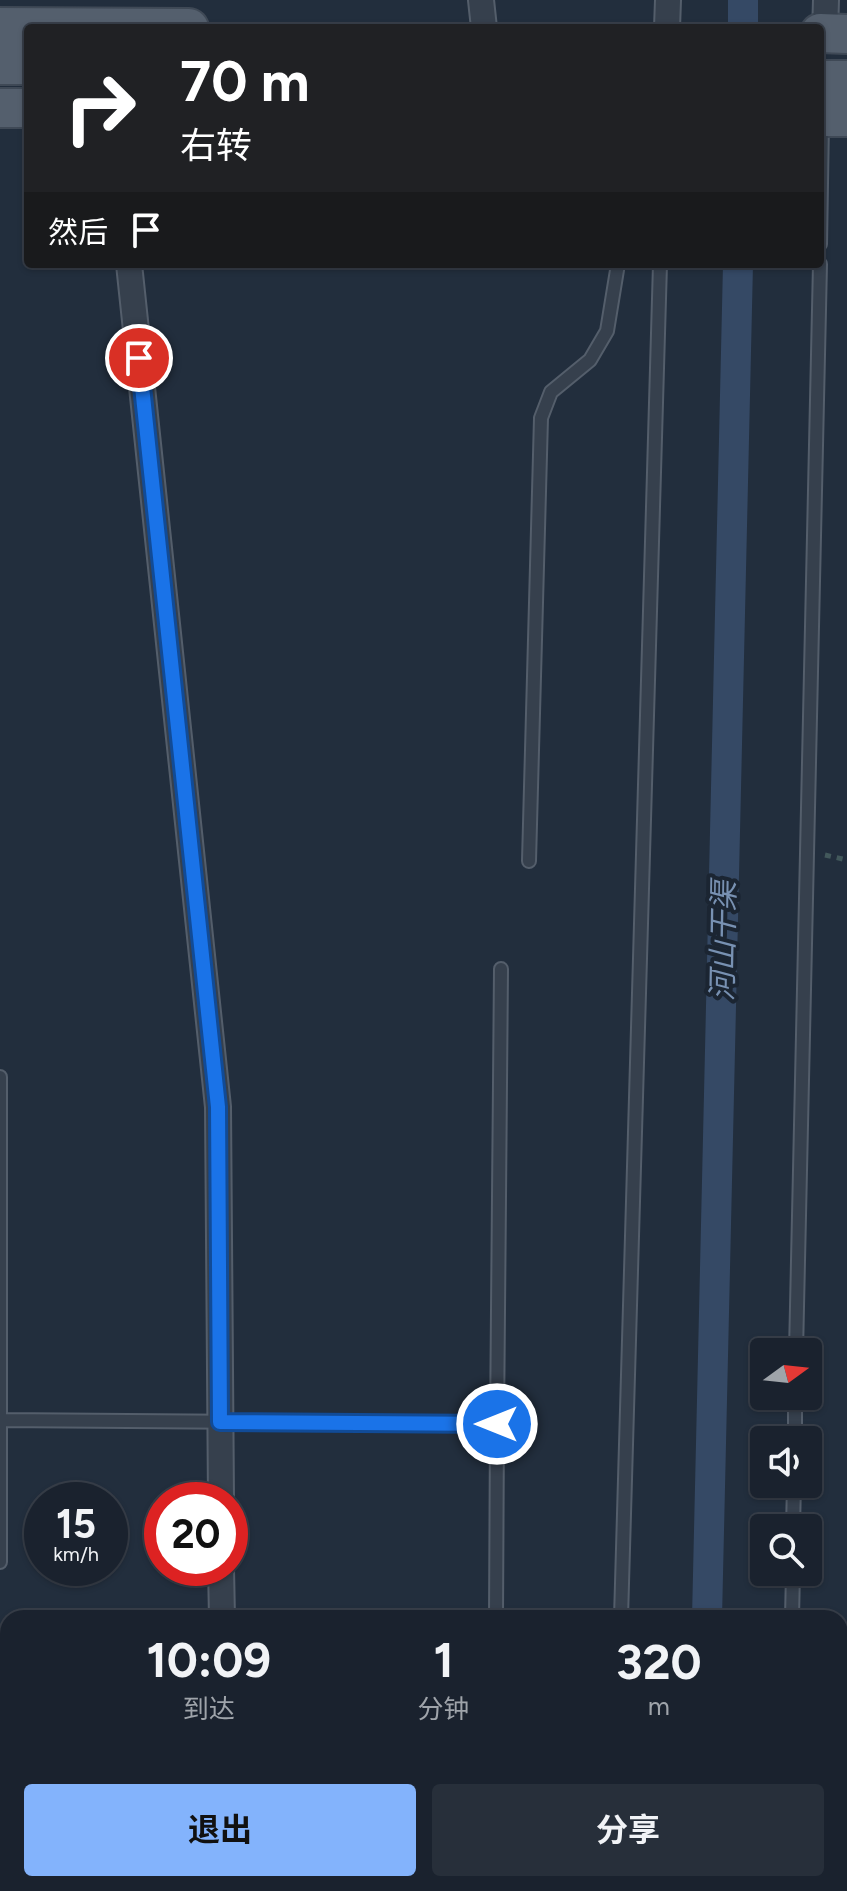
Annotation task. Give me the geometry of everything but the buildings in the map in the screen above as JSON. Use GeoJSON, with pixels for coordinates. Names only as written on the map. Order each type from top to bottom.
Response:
{"type":"FeatureCollection","features":[{"type":"Feature","properties":{"kind":"main road"},"geometry":{"type":"LineString","coordinates":[[0,27],[24,27]]}},
{"type":"Feature","properties":{"kind":"main road"},"geometry":{"type":"LineString","coordinates":[[0,65],[24,65]]}},
{"type":"Feature","properties":{"kind":"main road"},"geometry":{"type":"LineString","coordinates":[[0,108],[24,108]]}},
{"type":"Feature","properties":{"kind":"street"},"geometry":{"type":"LineString","coordinates":[[481,0],[484,24]]}},
{"type":"Feature","properties":{"kind":"street"},"geometry":{"type":"LineString","coordinates":[[667,24],[668,0]]}},
{"type":"Feature","properties":{"kind":"street"},"geometry":{"type":"LineString","coordinates":[[129,268],[218,1107],[221,1482]]}},
{"type":"Feature","properties":{"kind":"street"},"geometry":{"type":"LineString","coordinates":[[221,1586],[222,1610]]}},
{"type":"Feature","properties":{"kind":"lane"},"geometry":{"type":"LineString","coordinates":[[824,171],[828,98]]}},
{"type":"Feature","properties":{"kind":"lane"},"geometry":{"type":"LineString","coordinates":[[529,861],[541,418],[551,392],[572,371],[590,360],[607,331],[618,268]]}},
{"type":"Feature","properties":{"kind":"lane"},"geometry":{"type":"LineString","coordinates":[[621,1610],[660,268]]}},
{"type":"Feature","properties":{"kind":"lane"},"geometry":{"type":"LineString","coordinates":[[796,1338],[820,268]]}},
{"type":"Feature","properties":{"kind":"lane"},"geometry":{"type":"LineString","coordinates":[[496,1610],[501,969]]}},
{"type":"Feature","properties":{"kind":"lane"},"geometry":{"type":"LineString","coordinates":[[0,1077],[0,1562]]}},
{"type":"Feature","properties":{"kind":"lane"},"geometry":{"type":"LineString","coordinates":[[0,1420],[497,1424]]}},
{"type":"Feature","properties":{"kind":"lane"},"geometry":{"type":"LineString","coordinates":[[792,1610],[793,1586]]}},
{"type":"Feature","properties":{"kind":"waterway","name":"河山干渠"},"geometry":{"type":"LineString","coordinates":[[743,0],[743,24]]}},
{"type":"Feature","properties":{"kind":"waterway","name":"河山干渠"},"geometry":{"type":"LineString","coordinates":[[707,1610],[738,268]]}},
{"type":"Feature","properties":{"kind":"route"},"geometry":{"type":"LineString","coordinates":[[139,358],[218,1107],[220,1422],[497,1424]]}}]}
